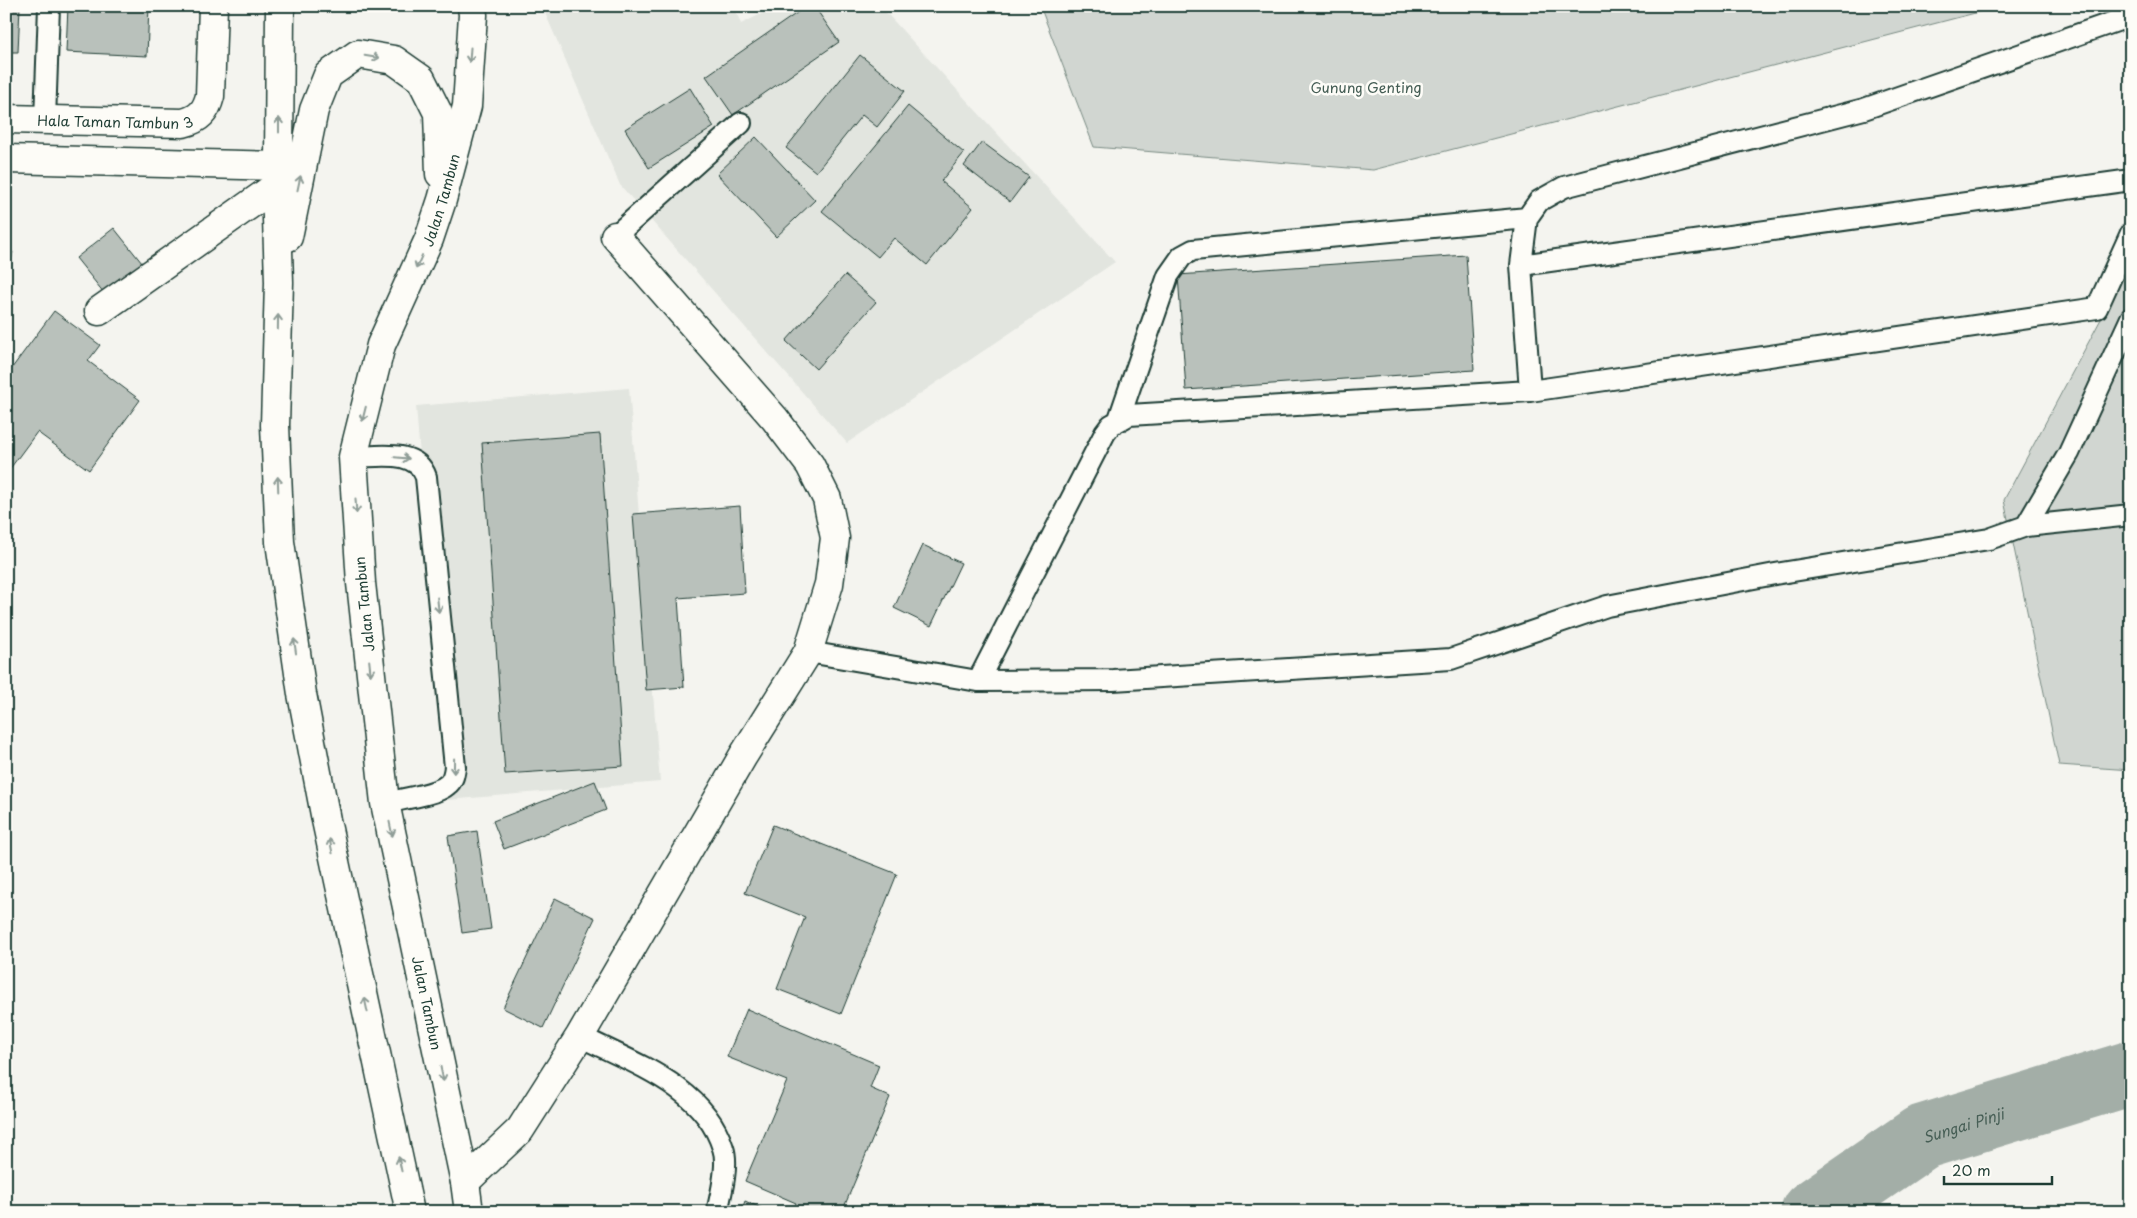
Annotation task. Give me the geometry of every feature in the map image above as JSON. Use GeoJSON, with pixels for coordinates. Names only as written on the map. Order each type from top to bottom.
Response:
{"type":"FeatureCollection","features":[{"type":"Feature","properties":{"kind":"main road","name":"Hala Taman Tambun 3"},"geometry":{"type":"LineString","coordinates":[[6,119],[183,123],[201,115],[207,107],[210,96],[213,6]]}},
{"type":"Feature","properties":{"kind":"main road"},"geometry":{"type":"LineString","coordinates":[[280,6],[277,176],[279,282],[276,425],[280,542],[298,666],[326,820],[410,1212]]}},
{"type":"Feature","properties":{"kind":"main road","name":"Jalan Tambun"},"geometry":{"type":"LineString","coordinates":[[469,1212],[465,1182],[385,803],[361,582],[353,457],[381,345],[430,239],[467,106],[472,6]]}},
{"type":"Feature","properties":{"kind":"main road"},"geometry":{"type":"LineString","coordinates":[[279,282],[314,110],[328,75],[358,54],[394,60],[421,79],[438,112],[442,200]]}},
{"type":"Feature","properties":{"kind":"main road"},"geometry":{"type":"LineString","coordinates":[[6,159],[277,176]]}},
{"type":"Feature","properties":{"kind":"main road"},"geometry":{"type":"LineString","coordinates":[[99,311],[277,176]]}},
{"type":"Feature","properties":{"kind":"main road"},"geometry":{"type":"LineString","coordinates":[[465,1182],[520,1130],[580,1036],[743,756],[808,652],[829,584],[835,538],[827,499],[810,465],[775,419],[614,236]]}},
{"type":"Feature","properties":{"kind":"lane"},"geometry":{"type":"LineString","coordinates":[[46,120],[48,6]]}},
{"type":"Feature","properties":{"kind":"lane"},"geometry":{"type":"LineString","coordinates":[[1530,392],[1520,265],[1526,218],[1539,201],[1564,187],[1864,109],[2131,16]]}},
{"type":"Feature","properties":{"kind":"lane"},"geometry":{"type":"LineString","coordinates":[[614,236],[741,123]]}},
{"type":"Feature","properties":{"kind":"lane"},"geometry":{"type":"LineString","coordinates":[[1520,265],[2131,180]]}},
{"type":"Feature","properties":{"kind":"lane"},"geometry":{"type":"LineString","coordinates":[[978,681],[1105,433],[1119,419],[1168,276],[1182,256],[1193,250],[1526,218]]}},
{"type":"Feature","properties":{"kind":"lane"},"geometry":{"type":"LineString","coordinates":[[1119,419],[1139,413],[1530,392],[2097,308],[2131,232]]}},
{"type":"Feature","properties":{"kind":"lane"},"geometry":{"type":"LineString","coordinates":[[2026,526],[2069,453],[2131,318]]}},
{"type":"Feature","properties":{"kind":"lane"},"geometry":{"type":"LineString","coordinates":[[353,457],[409,458],[422,467],[426,477],[455,767],[453,777],[447,786],[385,803]]}},
{"type":"Feature","properties":{"kind":"lane"},"geometry":{"type":"LineString","coordinates":[[808,652],[978,681],[1113,680],[1451,659],[1606,606],[1775,574],[1989,539],[2026,526],[2131,515]]}},
{"type":"Feature","properties":{"kind":"lane"},"geometry":{"type":"LineString","coordinates":[[580,1036],[671,1083],[706,1112],[724,1149],[723,1188],[717,1212]]}},
{"type":"Feature","properties":{"kind":"shaded area"},"geometry":{"type":"Polygon","coordinates":[[[542,6],[734,6],[741,24],[777,6],[880,6],[1115,262],[847,443],[620,185],[542,6]]]}},
{"type":"Feature","properties":{"kind":"shaded area"},"geometry":{"type":"Polygon","coordinates":[[[629,388],[660,782],[447,800],[416,406],[629,388]]]}},
{"type":"Feature","properties":{"kind":"green space","name":"Gunung Genting"},"geometry":{"type":"Polygon","coordinates":[[[1040,6],[2002,6],[1373,170],[1094,147],[1040,6]]]}},
{"type":"Feature","properties":{"kind":"green space"},"geometry":{"type":"Polygon","coordinates":[[[2131,263],[2131,770],[2059,765],[2004,500],[2131,263]]]}},
{"type":"Feature","properties":{"kind":"building"},"geometry":{"type":"Polygon","coordinates":[[[6,6],[20,6],[18,52],[6,52],[6,6]]]}},
{"type":"Feature","properties":{"kind":"building"},"geometry":{"type":"Polygon","coordinates":[[[68,6],[149,6],[147,56],[66,52],[68,6]]]}},
{"type":"Feature","properties":{"kind":"building"},"geometry":{"type":"Polygon","coordinates":[[[807,6],[814,6],[839,42],[733,115],[706,76],[807,6]]]}},
{"type":"Feature","properties":{"kind":"building"},"geometry":{"type":"Polygon","coordinates":[[[860,55],[905,91],[877,127],[862,115],[816,172],[786,148],[860,55]]]}},
{"type":"Feature","properties":{"kind":"building"},"geometry":{"type":"Polygon","coordinates":[[[690,88],[714,127],[649,168],[625,129],[690,88]]]}},
{"type":"Feature","properties":{"kind":"building"},"geometry":{"type":"Polygon","coordinates":[[[908,106],[964,153],[941,181],[973,208],[927,265],[894,238],[878,257],[822,211],[908,106]]]}},
{"type":"Feature","properties":{"kind":"building"},"geometry":{"type":"Polygon","coordinates":[[[756,137],[815,200],[776,237],[717,174],[756,137]]]}},
{"type":"Feature","properties":{"kind":"building"},"geometry":{"type":"Polygon","coordinates":[[[982,142],[1029,177],[1010,202],[964,166],[982,142]]]}},
{"type":"Feature","properties":{"kind":"building"},"geometry":{"type":"Polygon","coordinates":[[[114,228],[142,263],[104,293],[76,258],[114,228]]]}},
{"type":"Feature","properties":{"kind":"building"},"geometry":{"type":"Polygon","coordinates":[[[6,251],[13,252],[6,285],[6,251]]]}},
{"type":"Feature","properties":{"kind":"building"},"geometry":{"type":"Polygon","coordinates":[[[1466,255],[1474,370],[1186,390],[1178,275],[1466,255]]]}},
{"type":"Feature","properties":{"kind":"building"},"geometry":{"type":"Polygon","coordinates":[[[845,275],[876,302],[816,369],[786,341],[845,275]]]}},
{"type":"Feature","properties":{"kind":"building"},"geometry":{"type":"Polygon","coordinates":[[[54,311],[100,345],[88,361],[140,400],[89,470],[37,432],[6,474],[6,376],[54,311]]]}},
{"type":"Feature","properties":{"kind":"building"},"geometry":{"type":"Polygon","coordinates":[[[600,434],[623,766],[505,774],[482,443],[600,434]]]}},
{"type":"Feature","properties":{"kind":"building"},"geometry":{"type":"Polygon","coordinates":[[[740,506],[745,593],[678,598],[684,687],[646,690],[633,514],[740,506]]]}},
{"type":"Feature","properties":{"kind":"building"},"geometry":{"type":"Polygon","coordinates":[[[923,545],[961,563],[931,626],[894,608],[923,545]]]}},
{"type":"Feature","properties":{"kind":"building"},"geometry":{"type":"Polygon","coordinates":[[[595,781],[606,810],[504,849],[493,821],[595,781]]]}},
{"type":"Feature","properties":{"kind":"building"},"geometry":{"type":"Polygon","coordinates":[[[773,825],[897,874],[841,1014],[777,989],[805,917],[745,893],[773,825]]]}},
{"type":"Feature","properties":{"kind":"building"},"geometry":{"type":"Polygon","coordinates":[[[477,831],[491,929],[462,933],[448,836],[477,831]]]}},
{"type":"Feature","properties":{"kind":"building"},"geometry":{"type":"Polygon","coordinates":[[[555,898],[595,918],[543,1028],[503,1008],[555,898]]]}},
{"type":"Feature","properties":{"kind":"building"},"geometry":{"type":"Polygon","coordinates":[[[747,1009],[879,1065],[870,1088],[890,1097],[842,1212],[792,1212],[796,1203],[745,1181],[787,1081],[727,1057],[747,1009]]]}},
{"type":"Feature","properties":{"kind":"building"},"geometry":{"type":"Polygon","coordinates":[[[745,1201],[770,1212],[741,1212],[745,1201]]]}},
{"type":"Feature","properties":{"kind":"waterway","name":"Sungai Pinji"},"geometry":{"type":"LineString","coordinates":[[1813,1212],[1922,1137],[2131,1073]]}}]}
